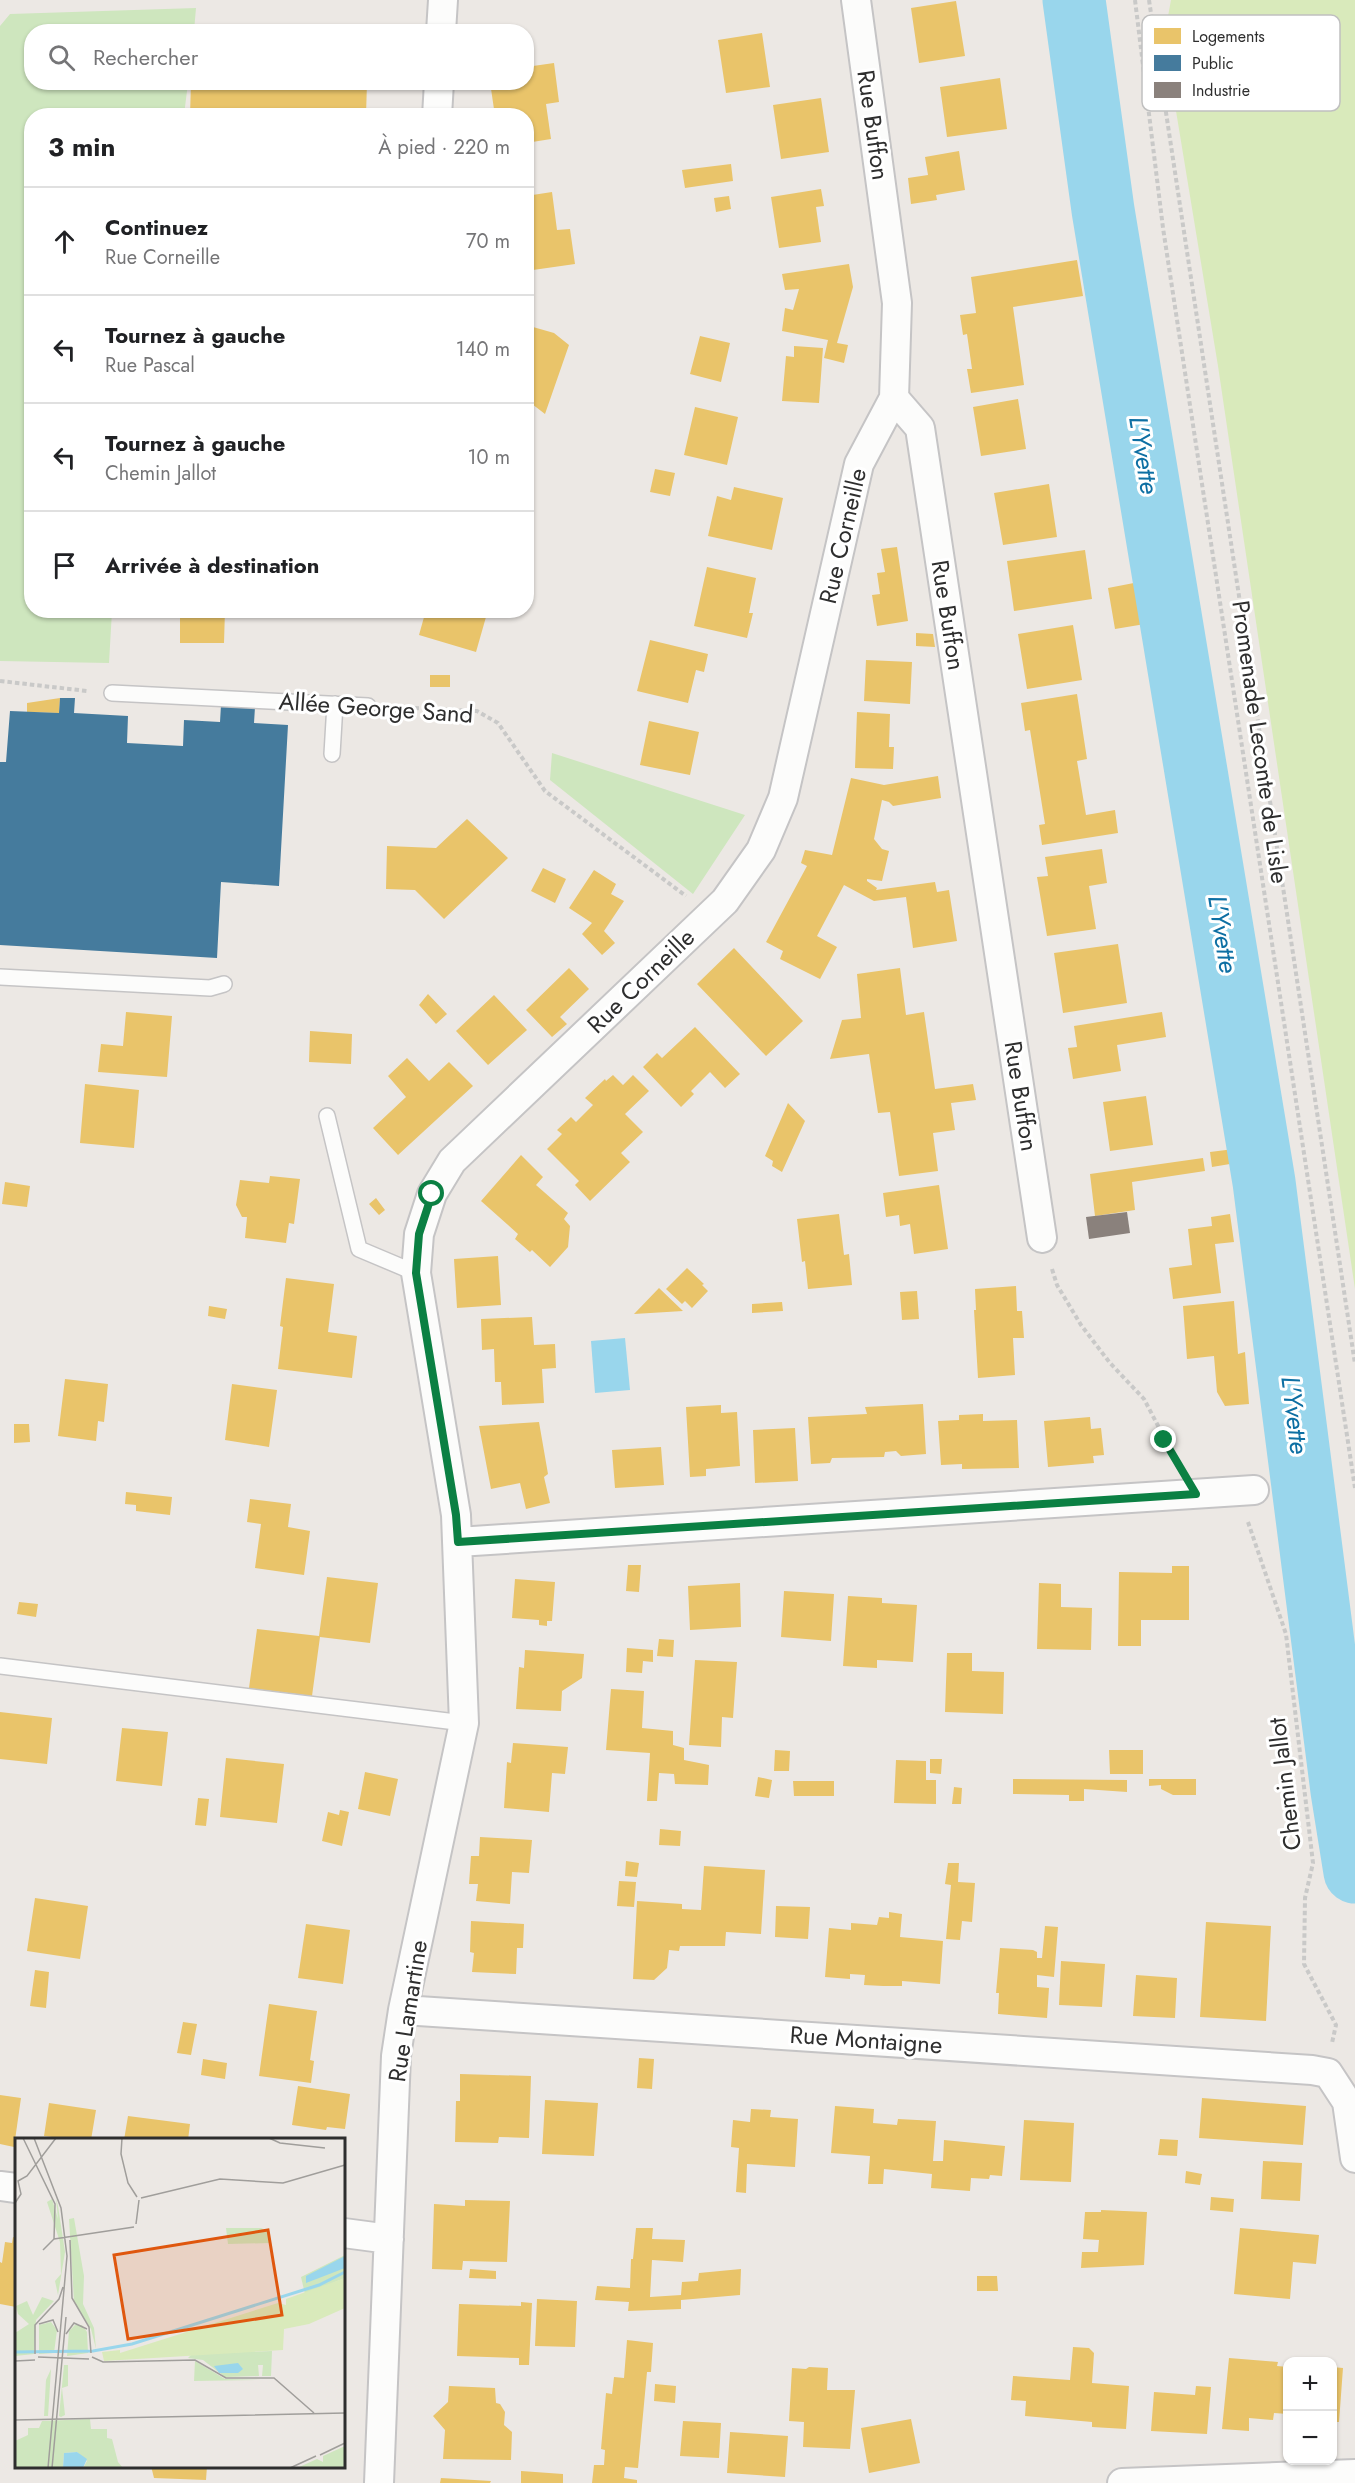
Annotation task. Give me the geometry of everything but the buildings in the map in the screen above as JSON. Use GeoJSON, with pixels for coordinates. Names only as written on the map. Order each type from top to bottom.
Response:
{"type":"FeatureCollection","features":[{"type":"Feature","properties":{"kind":"street"},"geometry":{"type":"LineString","coordinates":[[442,24],[443,0]]}},
{"type":"Feature","properties":{"kind":"street","name":"Rue Buffon"},"geometry":{"type":"LineString","coordinates":[[856,0],[897,303],[894,398],[920,428],[1042,1238]]}},
{"type":"Feature","properties":{"kind":"street"},"geometry":{"type":"LineString","coordinates":[[437,108],[439,90]]}},
{"type":"Feature","properties":{"kind":"street","name":"Rue Corneille"},"geometry":{"type":"LineString","coordinates":[[458,1542],[456,1515],[416,1273],[419,1234],[432,1194],[453,1161],[725,901],[761,850],[783,798],[859,464],[894,398]]}},
{"type":"Feature","properties":{"kind":"street"},"geometry":{"type":"LineString","coordinates":[[458,1542],[1244,1490]]}},
{"type":"Feature","properties":{"kind":"street","name":"Rue Lamartine"},"geometry":{"type":"LineString","coordinates":[[379,2483],[396,2056],[403,2010],[464,1723],[458,1542]]}},
{"type":"Feature","properties":{"kind":"street","name":"Rue Montaigne"},"geometry":{"type":"LineString","coordinates":[[403,2010],[1328,2073]]}},
{"type":"Feature","properties":{"kind":"street"},"geometry":{"type":"LineString","coordinates":[[1328,2073],[1347,2102],[1355,2158]]}},
{"type":"Feature","properties":{"kind":"street"},"geometry":{"type":"LineString","coordinates":[[0,2186],[15,2188]]}},
{"type":"Feature","properties":{"kind":"street"},"geometry":{"type":"LineString","coordinates":[[345,2233],[389,2239]]}},
{"type":"Feature","properties":{"kind":"street"},"geometry":{"type":"LineString","coordinates":[[1122,2483],[1355,2474]]}},
{"type":"Feature","properties":{"kind":"lane","name":"Allée George Sand"},"geometry":{"type":"LineString","coordinates":[[112,693],[368,706]]}},
{"type":"Feature","properties":{"kind":"lane"},"geometry":{"type":"LineString","coordinates":[[332,754],[335,704]]}},
{"type":"Feature","properties":{"kind":"lane"},"geometry":{"type":"LineString","coordinates":[[0,976],[210,988],[224,984]]}},
{"type":"Feature","properties":{"kind":"lane"},"geometry":{"type":"LineString","coordinates":[[327,1116],[360,1249],[416,1273]]}},
{"type":"Feature","properties":{"kind":"lane"},"geometry":{"type":"LineString","coordinates":[[0,1666],[464,1723]]}},
{"type":"Feature","properties":{"kind":"path","name":"Promenade Leconte de Lisle"},"geometry":{"type":"LineString","coordinates":[[1135,0],[1142,57]]}},
{"type":"Feature","properties":{"kind":"path"},"geometry":{"type":"LineString","coordinates":[[1149,0],[1151,15]]}},
{"type":"Feature","properties":{"kind":"path","name":"Promenade Leconte de Lisle"},"geometry":{"type":"LineString","coordinates":[[1149,111],[1163,228],[1355,1488]]}},
{"type":"Feature","properties":{"kind":"path"},"geometry":{"type":"LineString","coordinates":[[1166,111],[1355,1364]]}},
{"type":"Feature","properties":{"kind":"path"},"geometry":{"type":"LineString","coordinates":[[0,681],[112,693]]}},
{"type":"Feature","properties":{"kind":"path","name":"Allée George Sand"},"geometry":{"type":"LineString","coordinates":[[368,706],[477,711],[498,723],[545,791],[711,914]]}},
{"type":"Feature","properties":{"kind":"path"},"geometry":{"type":"LineString","coordinates":[[1042,1238],[1057,1285],[1081,1325],[1110,1363],[1144,1399],[1164,1440],[1196,1494]]}},
{"type":"Feature","properties":{"kind":"path","name":"Chemin Jallot"},"geometry":{"type":"LineString","coordinates":[[1244,1490],[1242,1504],[1286,1634],[1313,1863],[1305,1898],[1304,1964],[1336,2025],[1328,2073]]}},
{"type":"Feature","properties":{"kind":"green space"},"geometry":{"type":"Polygon","coordinates":[[[1171,0],[1355,0],[1355,1289],[1218,366],[1176,111],[1340,111],[1340,15],[1168,15],[1171,0]]]}},
{"type":"Feature","properties":{"kind":"green space"},"geometry":{"type":"Polygon","coordinates":[[[196,8],[195,24],[24,24],[24,90],[187,90],[185,108],[24,108],[24,618],[112,618],[109,663],[0,661],[0,26],[10,14],[196,8]]]}},
{"type":"Feature","properties":{"kind":"green space"},"geometry":{"type":"Polygon","coordinates":[[[552,753],[745,815],[693,894],[550,780],[552,753]]]}},
{"type":"Feature","properties":{"kind":"water"},"geometry":{"type":"Polygon","coordinates":[[[625,1338],[630,1390],[595,1393],[591,1341],[625,1338]]]}},
{"type":"Feature","properties":{"kind":"waterway","name":"L'Yvette"},"geometry":{"type":"LineString","coordinates":[[1074,0],[1103,210],[1264,1182],[1342,1791],[1355,1872]]}},
{"type":"Feature","properties":{"kind":"route"},"geometry":{"type":"LineString","coordinates":[[432,1194],[419,1234],[416,1273],[456,1515],[458,1542],[1196,1494],[1164,1440]]}}]}
